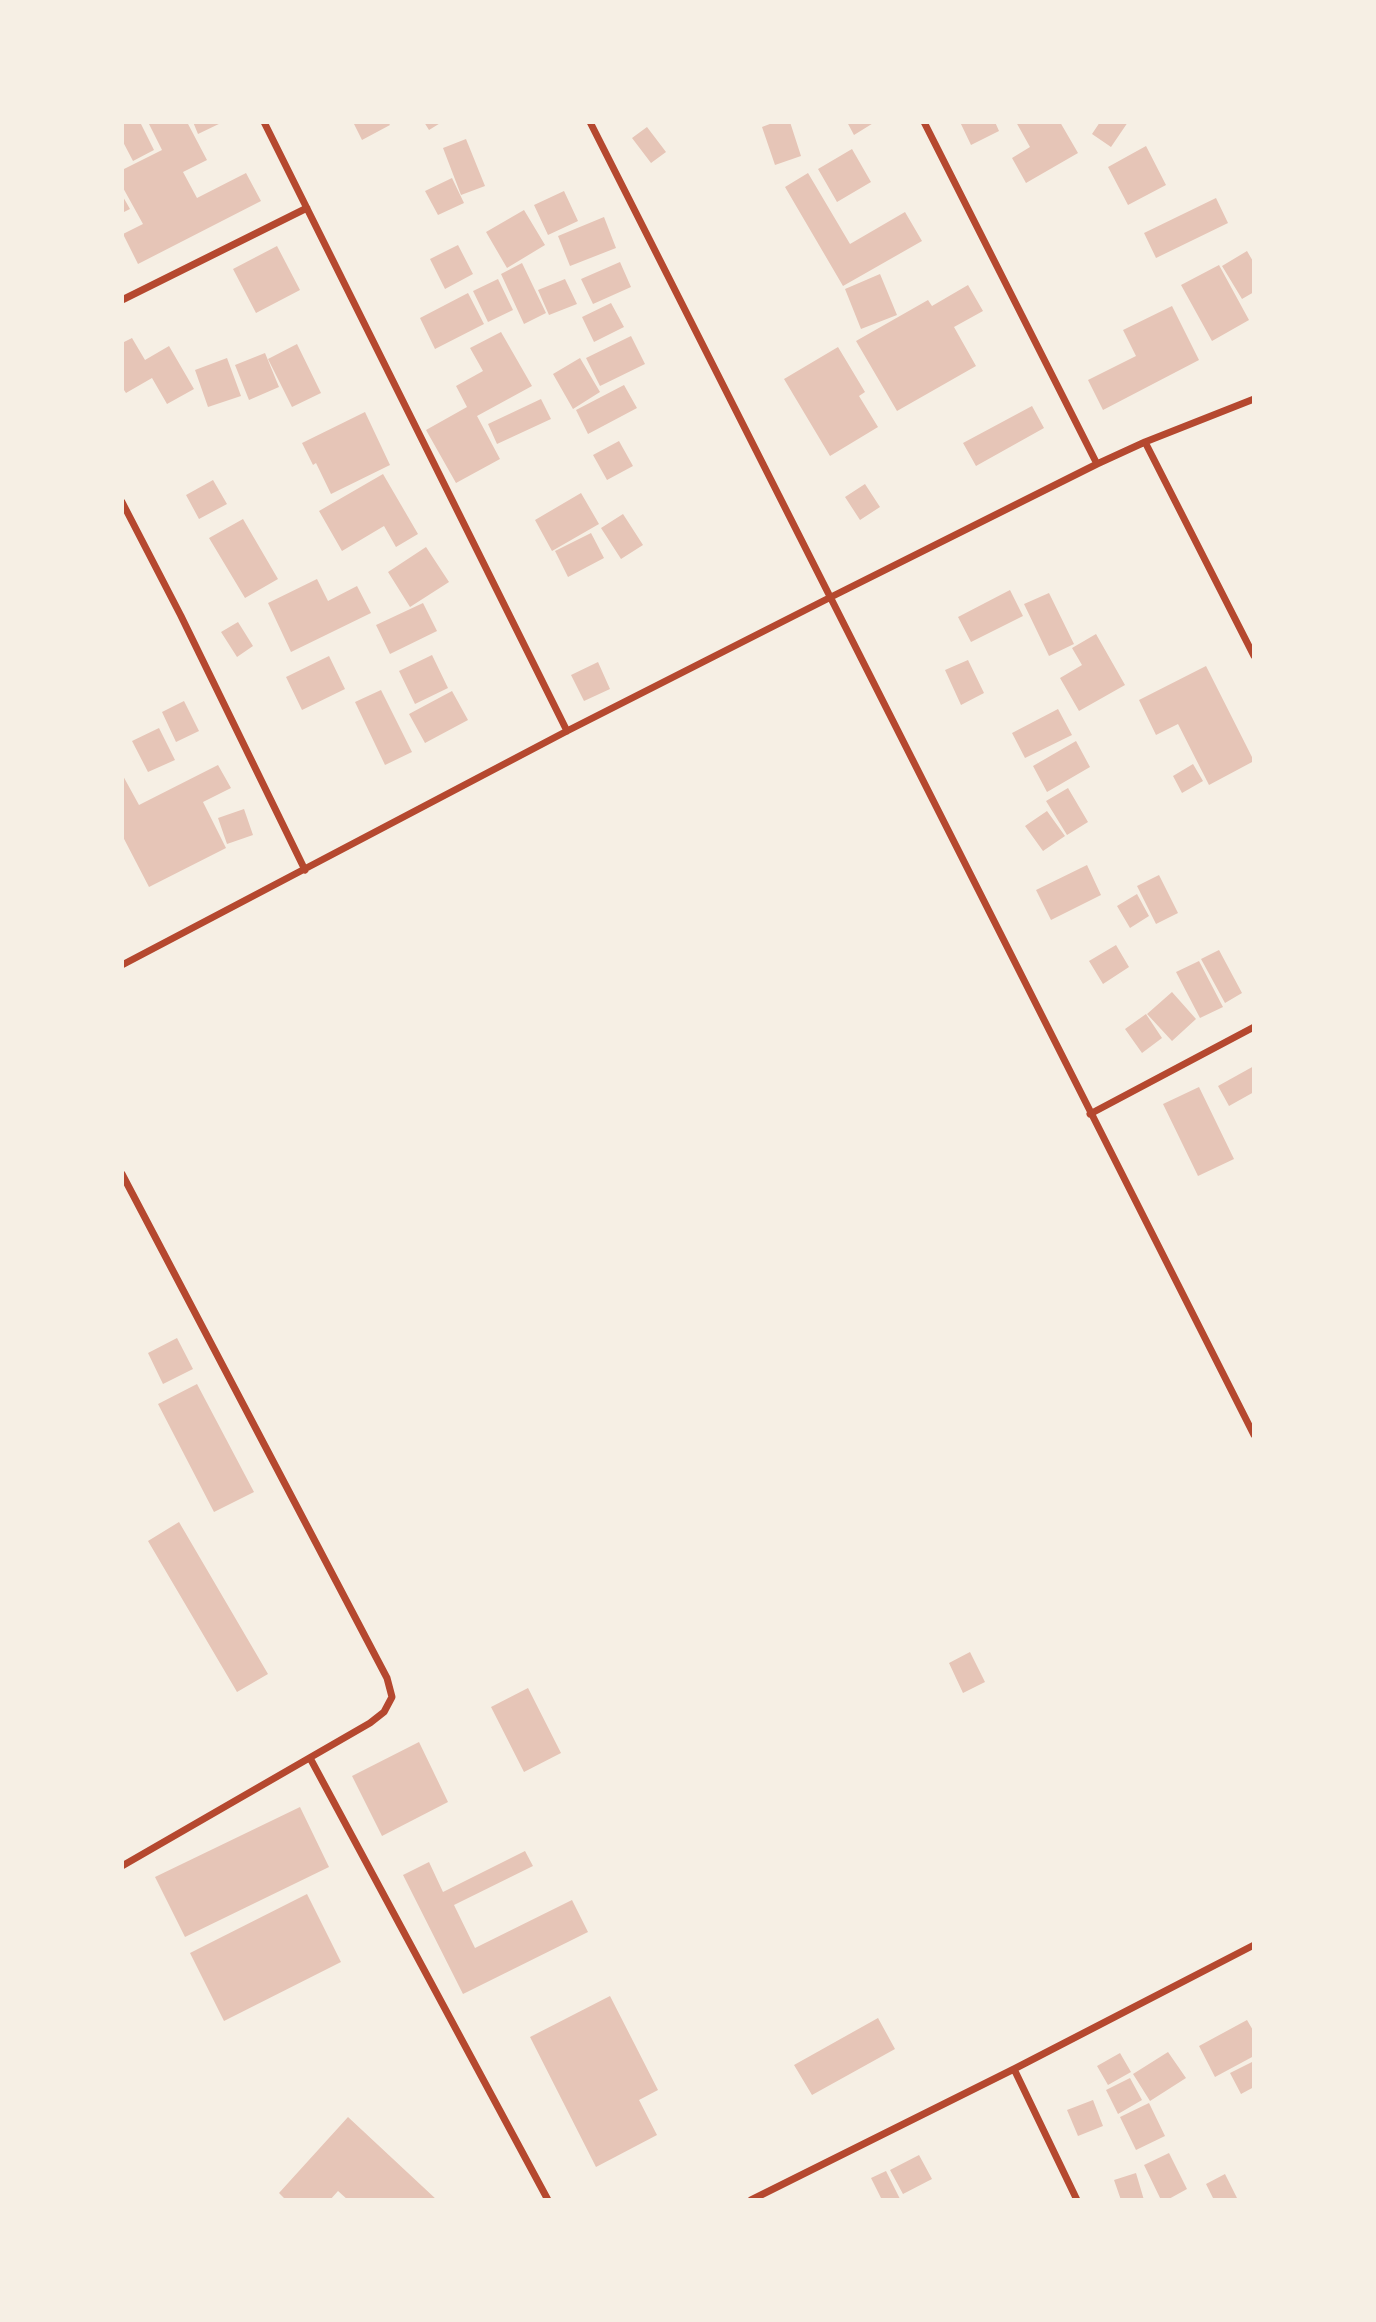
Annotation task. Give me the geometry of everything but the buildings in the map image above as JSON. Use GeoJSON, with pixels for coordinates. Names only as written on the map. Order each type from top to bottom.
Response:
{"type":"FeatureCollection","features":[{"type":"Feature","properties":{"kind":"street"},"geometry":{"type":"LineString","coordinates":[[264,122],[567,731]]}},
{"type":"Feature","properties":{"kind":"street"},"geometry":{"type":"LineString","coordinates":[[590,122],[1254,1435]]}},
{"type":"Feature","properties":{"kind":"street"},"geometry":{"type":"LineString","coordinates":[[924,122],[1097,464]]}},
{"type":"Feature","properties":{"kind":"street"},"geometry":{"type":"LineString","coordinates":[[122,300],[307,208]]}},
{"type":"Feature","properties":{"kind":"street"},"geometry":{"type":"LineString","coordinates":[[122,965],[567,731],[1097,464],[1254,399]]}},
{"type":"Feature","properties":{"kind":"street"},"geometry":{"type":"LineString","coordinates":[[1145,442],[1254,656]]}},
{"type":"Feature","properties":{"kind":"street"},"geometry":{"type":"LineString","coordinates":[[122,502],[181,616],[304,870]]}},
{"type":"Feature","properties":{"kind":"street"},"geometry":{"type":"LineString","coordinates":[[1090,1114],[1254,1027]]}},
{"type":"Feature","properties":{"kind":"street"},"geometry":{"type":"LineString","coordinates":[[122,1174],[387,1678],[391,1697],[384,1712],[370,1723],[122,1866]]}},
{"type":"Feature","properties":{"kind":"street"},"geometry":{"type":"LineString","coordinates":[[310,1758],[548,2200]]}},
{"type":"Feature","properties":{"kind":"street"},"geometry":{"type":"LineString","coordinates":[[751,2200],[1254,1945]]}},
{"type":"Feature","properties":{"kind":"street"},"geometry":{"type":"LineString","coordinates":[[1014,2069],[1077,2200]]}}]}
